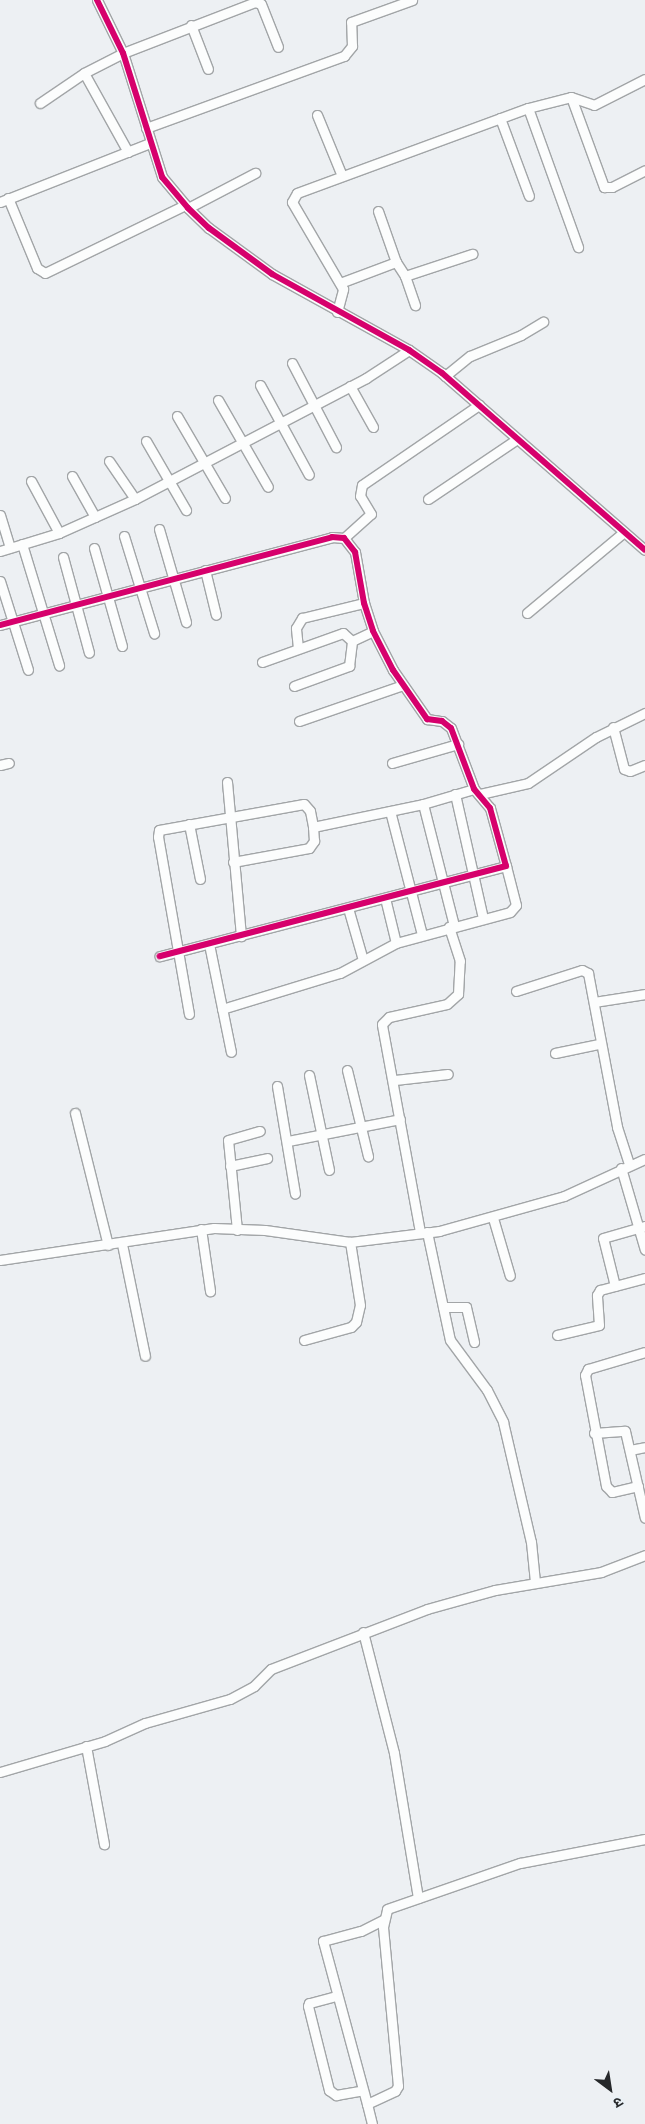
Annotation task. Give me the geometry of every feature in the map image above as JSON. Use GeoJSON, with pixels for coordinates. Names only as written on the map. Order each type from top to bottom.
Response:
{"type":"FeatureCollection","features":[{"type":"Feature","properties":{"kind":"street"},"geometry":{"type":"LineString","coordinates":[[97,0],[123,53],[162,177],[187,206],[245,257],[337,312],[409,350],[445,376],[645,550]]}},
{"type":"Feature","properties":{"kind":"street"},"geometry":{"type":"LineString","coordinates":[[146,128],[344,56],[352,46],[351,22],[412,0]]}},
{"type":"Feature","properties":{"kind":"street"},"geometry":{"type":"LineString","coordinates":[[40,103],[84,73],[123,53],[190,25],[258,2],[278,47]]}},
{"type":"Feature","properties":{"kind":"street"},"geometry":{"type":"LineString","coordinates":[[190,25],[208,69]]}},
{"type":"Feature","properties":{"kind":"street"},"geometry":{"type":"LineString","coordinates":[[84,73],[128,152]]}},
{"type":"Feature","properties":{"kind":"street"},"geometry":{"type":"LineString","coordinates":[[337,312],[343,296],[340,283],[292,202],[297,194],[528,108],[571,97],[594,105],[645,78]]}},
{"type":"Feature","properties":{"kind":"street"},"geometry":{"type":"LineString","coordinates":[[571,97],[604,187],[612,187],[645,170]]}},
{"type":"Feature","properties":{"kind":"street"},"geometry":{"type":"LineString","coordinates":[[528,108],[578,247]]}},
{"type":"Feature","properties":{"kind":"street"},"geometry":{"type":"LineString","coordinates":[[317,115],[342,176]]}},
{"type":"Feature","properties":{"kind":"street"},"geometry":{"type":"LineString","coordinates":[[500,118],[529,196]]}},
{"type":"Feature","properties":{"kind":"street"},"geometry":{"type":"LineString","coordinates":[[150,143],[2,200],[37,268],[45,273],[255,173]]}},
{"type":"Feature","properties":{"kind":"street"},"geometry":{"type":"LineString","coordinates":[[378,211],[396,262],[405,276],[415,304]]}},
{"type":"Feature","properties":{"kind":"street"},"geometry":{"type":"LineString","coordinates":[[405,276],[472,254]]}},
{"type":"Feature","properties":{"kind":"street"},"geometry":{"type":"LineString","coordinates":[[340,283],[396,262]]}},
{"type":"Feature","properties":{"kind":"street"},"geometry":{"type":"LineString","coordinates":[[445,376],[470,356],[522,335],[543,322]]}},
{"type":"Feature","properties":{"kind":"street"},"geometry":{"type":"LineString","coordinates":[[0,551],[59,533],[134,499],[315,406],[409,350]]}},
{"type":"Feature","properties":{"kind":"street"},"geometry":{"type":"LineString","coordinates":[[292,363],[336,446]]}},
{"type":"Feature","properties":{"kind":"street"},"geometry":{"type":"LineString","coordinates":[[260,385],[309,475]]}},
{"type":"Feature","properties":{"kind":"street"},"geometry":{"type":"LineString","coordinates":[[350,386],[373,428]]}},
{"type":"Feature","properties":{"kind":"street"},"geometry":{"type":"LineString","coordinates":[[218,400],[241,444],[268,487]]}},
{"type":"Feature","properties":{"kind":"street"},"geometry":{"type":"LineString","coordinates":[[0,625],[42,612],[332,537],[344,538],[371,514],[360,496],[359,490],[362,485],[479,405]]}},
{"type":"Feature","properties":{"kind":"street"},"geometry":{"type":"LineString","coordinates":[[177,416],[225,498]]}},
{"type":"Feature","properties":{"kind":"street"},"geometry":{"type":"LineString","coordinates":[[428,499],[517,439]]}},
{"type":"Feature","properties":{"kind":"street"},"geometry":{"type":"LineString","coordinates":[[146,441],[167,482],[186,510]]}},
{"type":"Feature","properties":{"kind":"street"},"geometry":{"type":"LineString","coordinates":[[109,461],[134,499]]}},
{"type":"Feature","properties":{"kind":"street"},"geometry":{"type":"LineString","coordinates":[[72,476],[95,517]]}},
{"type":"Feature","properties":{"kind":"street"},"geometry":{"type":"LineString","coordinates":[[31,481],[59,533]]}},
{"type":"Feature","properties":{"kind":"street"},"geometry":{"type":"LineString","coordinates":[[0,515],[10,548]]}},
{"type":"Feature","properties":{"kind":"street"},"geometry":{"type":"LineString","coordinates":[[159,529],[186,622]]}},
{"type":"Feature","properties":{"kind":"street"},"geometry":{"type":"LineString","coordinates":[[527,613],[624,532]]}},
{"type":"Feature","properties":{"kind":"street"},"geometry":{"type":"LineString","coordinates":[[124,536],[154,633]]}},
{"type":"Feature","properties":{"kind":"street"},"geometry":{"type":"LineString","coordinates":[[222,1009],[332,976],[396,943],[515,908],[490,808],[477,791],[451,728],[442,721],[427,719],[403,685],[373,631],[364,603],[355,552],[344,538]]}},
{"type":"Feature","properties":{"kind":"street"},"geometry":{"type":"LineString","coordinates":[[22,544],[59,665]]}},
{"type":"Feature","properties":{"kind":"street"},"geometry":{"type":"LineString","coordinates":[[94,548],[122,646]]}},
{"type":"Feature","properties":{"kind":"street"},"geometry":{"type":"LineString","coordinates":[[63,556],[89,653]]}},
{"type":"Feature","properties":{"kind":"street"},"geometry":{"type":"LineString","coordinates":[[205,570],[216,615]]}},
{"type":"Feature","properties":{"kind":"street"},"geometry":{"type":"LineString","coordinates":[[0,581],[11,621],[28,670]]}},
{"type":"Feature","properties":{"kind":"street"},"geometry":{"type":"LineString","coordinates":[[298,648],[296,628],[302,618],[364,603]]}},
{"type":"Feature","properties":{"kind":"street"},"geometry":{"type":"LineString","coordinates":[[352,641],[373,631]]}},
{"type":"Feature","properties":{"kind":"street"},"geometry":{"type":"LineString","coordinates":[[262,662],[344,633],[352,641]]}},
{"type":"Feature","properties":{"kind":"street"},"geometry":{"type":"LineString","coordinates":[[294,686],[349,666],[352,641]]}},
{"type":"Feature","properties":{"kind":"street"},"geometry":{"type":"LineString","coordinates":[[299,721],[403,685]]}},
{"type":"Feature","properties":{"kind":"street"},"geometry":{"type":"LineString","coordinates":[[313,828],[422,804],[456,794],[528,783],[613,727],[645,713]]}},
{"type":"Feature","properties":{"kind":"street"},"geometry":{"type":"LineString","coordinates":[[613,727],[624,769],[630,771],[645,765]]}},
{"type":"Feature","properties":{"kind":"street"},"geometry":{"type":"LineString","coordinates":[[392,763],[458,744]]}},
{"type":"Feature","properties":{"kind":"street"},"geometry":{"type":"LineString","coordinates":[[227,782],[241,936]]}},
{"type":"Feature","properties":{"kind":"street"},"geometry":{"type":"LineString","coordinates":[[456,794],[484,918]]}},
{"type":"Feature","properties":{"kind":"street"},"geometry":{"type":"LineString","coordinates":[[189,1014],[158,837],[159,830],[164,827],[230,818],[304,804],[310,812],[314,841],[309,848],[233,862]]}},
{"type":"Feature","properties":{"kind":"street"},"geometry":{"type":"LineString","coordinates":[[422,804],[460,961],[460,988],[454,1000],[447,1004],[389,1017],[382,1024],[423,1232],[443,1308],[454,1348],[487,1390],[503,1422],[531,1542],[535,1582]]}},
{"type":"Feature","properties":{"kind":"street"},"geometry":{"type":"LineString","coordinates":[[390,811],[422,935]]}},
{"type":"Feature","properties":{"kind":"street"},"geometry":{"type":"LineString","coordinates":[[189,824],[200,879]]}},
{"type":"Feature","properties":{"kind":"street"},"geometry":{"type":"LineString","coordinates":[[160,956],[474,876],[506,866]]}},
{"type":"Feature","properties":{"kind":"street"},"geometry":{"type":"LineString","coordinates":[[385,898],[396,943]]}},
{"type":"Feature","properties":{"kind":"street"},"geometry":{"type":"LineString","coordinates":[[348,908],[363,960]]}},
{"type":"Feature","properties":{"kind":"street"},"geometry":{"type":"LineString","coordinates":[[209,944],[231,1052]]}},
{"type":"Feature","properties":{"kind":"street"},"geometry":{"type":"LineString","coordinates":[[516,991],[582,970],[589,976],[599,1044],[625,1166],[642,1227],[645,1250]]}},
{"type":"Feature","properties":{"kind":"street"},"geometry":{"type":"LineString","coordinates":[[594,1002],[645,994]]}},
{"type":"Feature","properties":{"kind":"street"},"geometry":{"type":"LineString","coordinates":[[555,1053],[599,1044]]}},
{"type":"Feature","properties":{"kind":"street"},"geometry":{"type":"LineString","coordinates":[[347,1070],[368,1156]]}},
{"type":"Feature","properties":{"kind":"street"},"geometry":{"type":"LineString","coordinates":[[394,1080],[448,1074]]}},
{"type":"Feature","properties":{"kind":"street"},"geometry":{"type":"LineString","coordinates":[[309,1075],[329,1170]]}},
{"type":"Feature","properties":{"kind":"street"},"geometry":{"type":"LineString","coordinates":[[277,1086],[288,1141],[295,1194]]}},
{"type":"Feature","properties":{"kind":"street"},"geometry":{"type":"LineString","coordinates":[[75,1113],[108,1245]]}},
{"type":"Feature","properties":{"kind":"street"},"geometry":{"type":"LineString","coordinates":[[288,1141],[400,1120]]}},
{"type":"Feature","properties":{"kind":"street"},"geometry":{"type":"LineString","coordinates":[[237,1230],[228,1140],[260,1131]]}},
{"type":"Feature","properties":{"kind":"street"},"geometry":{"type":"LineString","coordinates":[[230,1166],[267,1158]]}},
{"type":"Feature","properties":{"kind":"street"},"geometry":{"type":"LineString","coordinates":[[0,1260],[122,1244],[201,1229],[265,1230],[350,1242],[423,1232],[492,1218],[570,1194],[625,1166],[645,1159]]}},
{"type":"Feature","properties":{"kind":"street"},"geometry":{"type":"LineString","coordinates":[[492,1218],[510,1276]]}},
{"type":"Feature","properties":{"kind":"street"},"geometry":{"type":"LineString","coordinates":[[615,1286],[603,1238],[642,1227]]}},
{"type":"Feature","properties":{"kind":"street"},"geometry":{"type":"LineString","coordinates":[[201,1229],[210,1291]]}},
{"type":"Feature","properties":{"kind":"street"},"geometry":{"type":"LineString","coordinates":[[304,1340],[351,1327],[356,1322],[360,1305],[350,1242]]}},
{"type":"Feature","properties":{"kind":"street"},"geometry":{"type":"LineString","coordinates":[[122,1244],[145,1356]]}},
{"type":"Feature","properties":{"kind":"street"},"geometry":{"type":"LineString","coordinates":[[557,1335],[599,1325],[597,1292],[645,1278]]}},
{"type":"Feature","properties":{"kind":"street"},"geometry":{"type":"LineString","coordinates":[[443,1308],[466,1307],[474,1342]]}},
{"type":"Feature","properties":{"kind":"street"},"geometry":{"type":"LineString","coordinates":[[638,1486],[608,1490],[594,1433],[585,1371],[645,1352]]}},
{"type":"Feature","properties":{"kind":"street"},"geometry":{"type":"LineString","coordinates":[[594,1433],[625,1431],[645,1518]]}},
{"type":"Feature","properties":{"kind":"street"},"geometry":{"type":"LineString","coordinates":[[630,1450],[645,1447]]}},
{"type":"Feature","properties":{"kind":"street"},"geometry":{"type":"LineString","coordinates":[[0,1772],[86,1746],[145,1723],[230,1699],[254,1686],[271,1669],[363,1632],[449,1602],[535,1582],[601,1572],[645,1555]]}},
{"type":"Feature","properties":{"kind":"street"},"geometry":{"type":"LineString","coordinates":[[363,1632],[394,1753],[418,1898]]}},
{"type":"Feature","properties":{"kind":"street"},"geometry":{"type":"LineString","coordinates":[[86,1746],[104,1844]]}},
{"type":"Feature","properties":{"kind":"street"},"geometry":{"type":"LineString","coordinates":[[367,2104],[395,2091],[398,2086],[383,1920],[390,1907],[520,1863],[645,1839]]}},
{"type":"Feature","properties":{"kind":"street"},"geometry":{"type":"LineString","coordinates":[[372,2124],[336,1996],[324,1940],[361,1931],[383,1920]]}},
{"type":"Feature","properties":{"kind":"street"},"geometry":{"type":"LineString","coordinates":[[336,1996],[310,2003],[308,2006],[329,2090],[336,2096],[363,2090]]}},
{"type":"Feature","properties":{"kind":"cycle path"},"geometry":{"type":"LineString","coordinates":[[97,0],[123,53],[162,177],[188,208],[209,228],[272,274],[409,350],[442,373],[645,550]]}},
{"type":"Feature","properties":{"kind":"cycle path"},"geometry":{"type":"LineString","coordinates":[[0,625],[332,537],[344,538],[355,552],[364,603],[373,631],[393,670],[427,719],[442,721],[451,728],[474,789],[490,808],[506,866],[160,956]]}}]}
